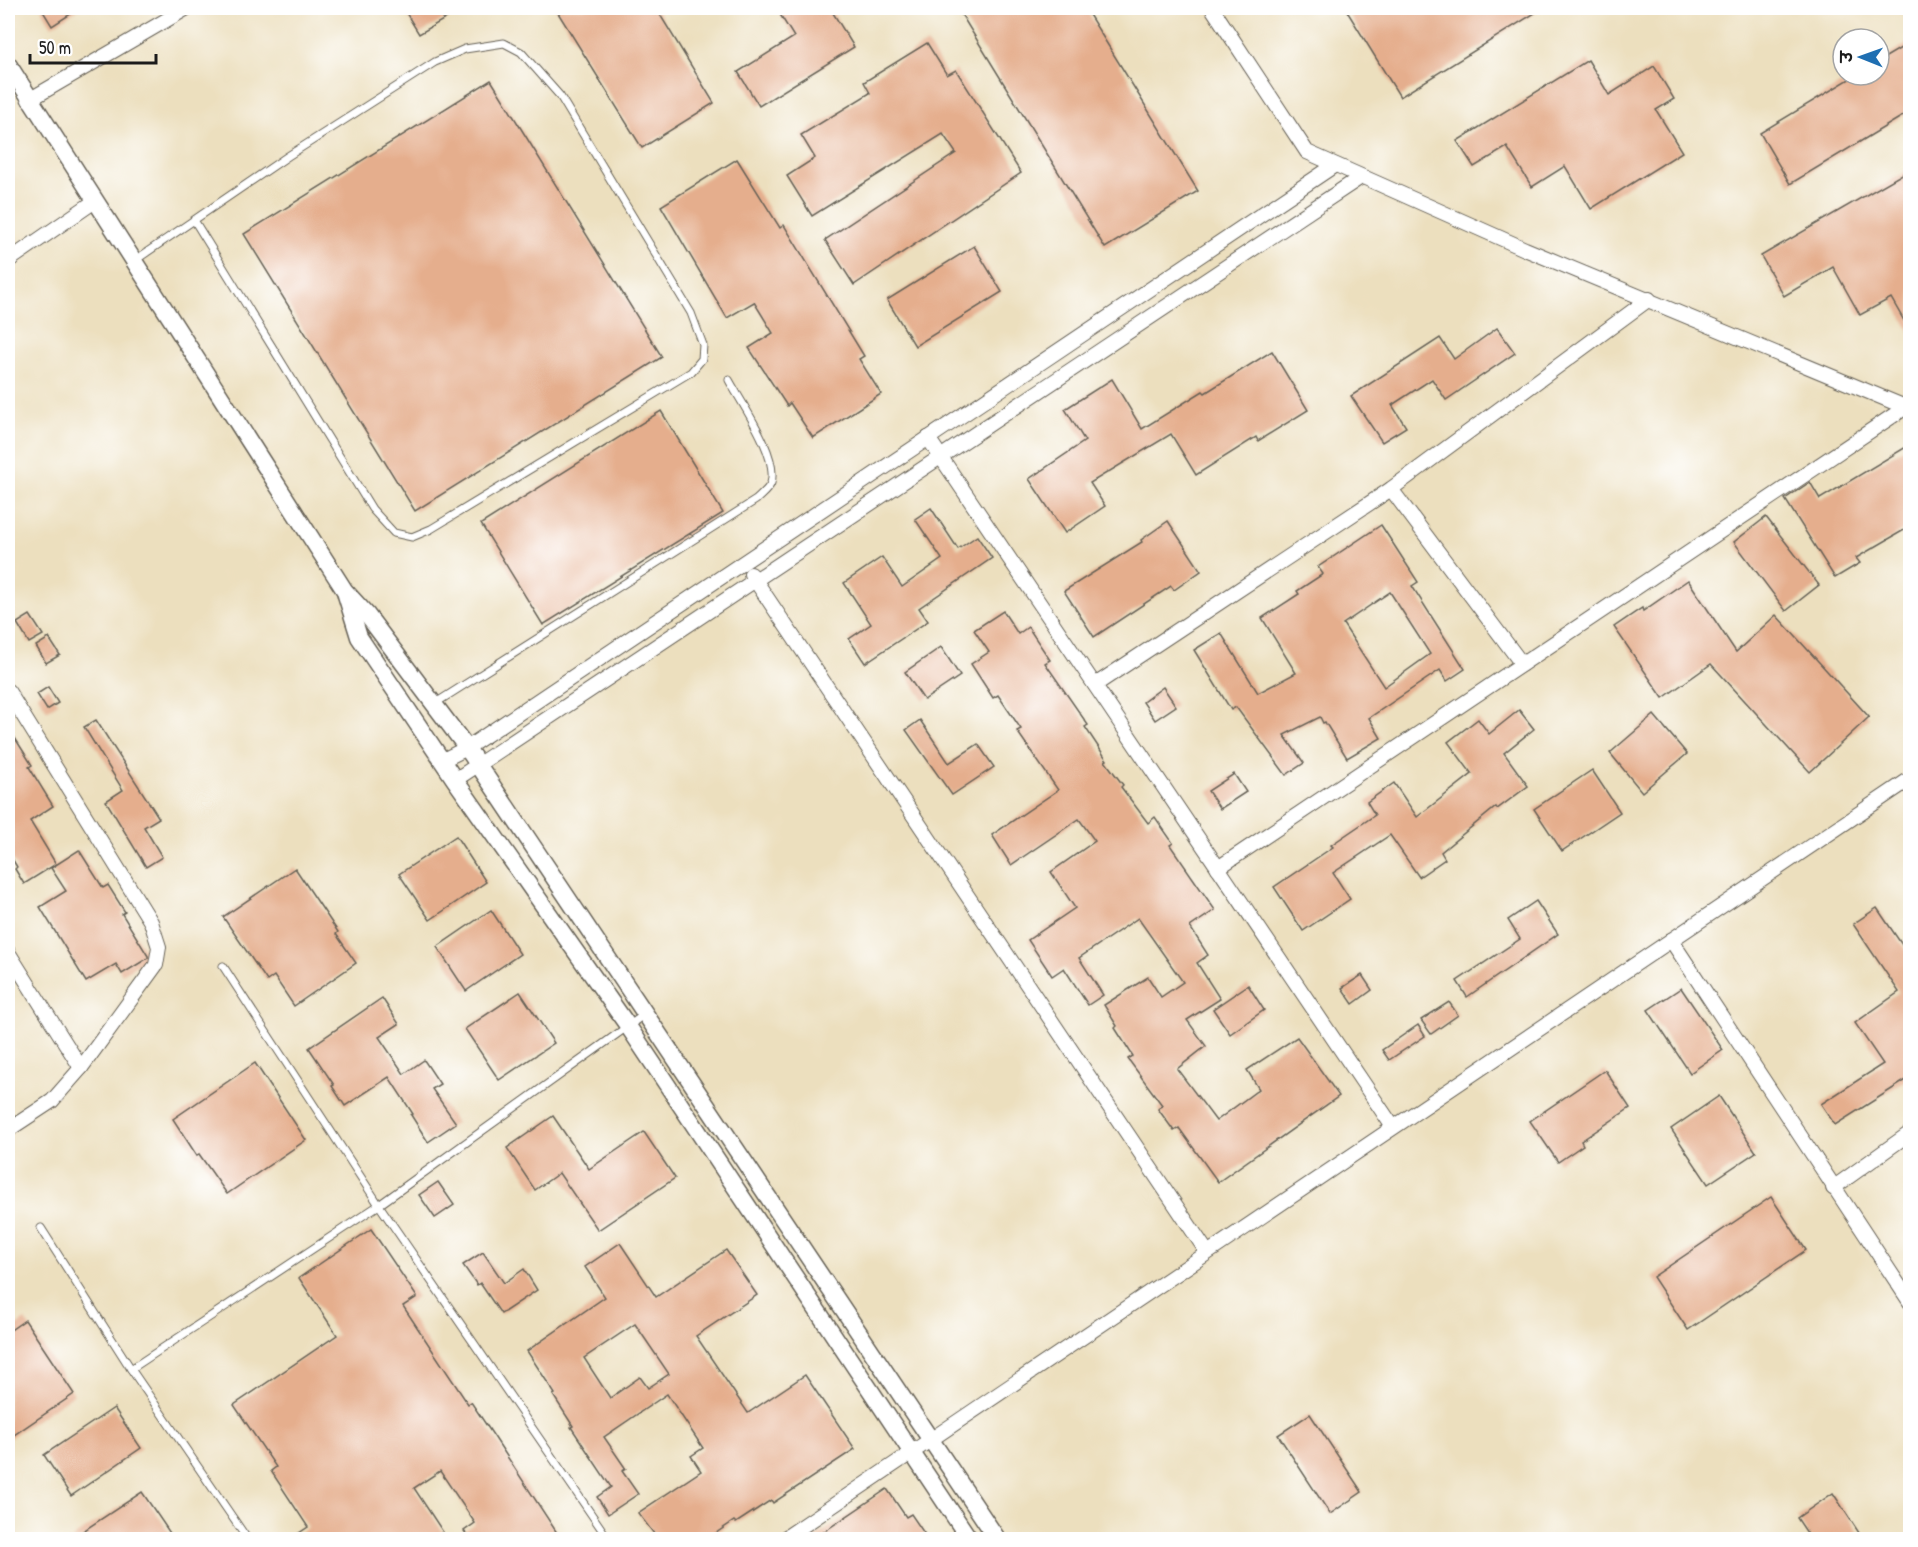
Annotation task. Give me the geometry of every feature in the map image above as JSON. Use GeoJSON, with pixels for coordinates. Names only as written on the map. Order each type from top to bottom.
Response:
{"type":"FeatureCollection","features":[{"type":"Feature","properties":{"kind":"street"},"geometry":{"type":"LineString","coordinates":[[29,100],[187,8]]}},
{"type":"Feature","properties":{"kind":"street"},"geometry":{"type":"LineString","coordinates":[[1212,8],[1307,152],[1525,249],[1908,408]]}},
{"type":"Feature","properties":{"kind":"street"},"geometry":{"type":"LineString","coordinates":[[8,64],[345,591],[367,615],[466,748],[998,1539]]}},
{"type":"Feature","properties":{"kind":"street"},"geometry":{"type":"LineString","coordinates":[[443,760],[466,748],[1335,165]]}},
{"type":"Feature","properties":{"kind":"street"},"geometry":{"type":"LineString","coordinates":[[455,780],[1361,177]]}},
{"type":"Feature","properties":{"kind":"street"},"geometry":{"type":"LineString","coordinates":[[8,261],[95,201]]}},
{"type":"Feature","properties":{"kind":"street"},"geometry":{"type":"LineString","coordinates":[[1095,686],[1390,489],[1649,299]]}},
{"type":"Feature","properties":{"kind":"street"},"geometry":{"type":"LineString","coordinates":[[1218,868],[1908,408]]}},
{"type":"Feature","properties":{"kind":"street"},"geometry":{"type":"LineString","coordinates":[[928,438],[1393,1127]]}},
{"type":"Feature","properties":{"kind":"street"},"geometry":{"type":"LineString","coordinates":[[1390,489],[1522,664]]}},
{"type":"Feature","properties":{"kind":"street"},"geometry":{"type":"LineString","coordinates":[[744,562],[1207,1251]]}},
{"type":"Feature","properties":{"kind":"street"},"geometry":{"type":"LineString","coordinates":[[345,591],[359,637],[455,780],[628,1026],[970,1539]]}},
{"type":"Feature","properties":{"kind":"street"},"geometry":{"type":"LineString","coordinates":[[8,691],[151,922],[159,947],[156,965],[81,1068],[52,1101],[8,1130]]}},
{"type":"Feature","properties":{"kind":"street"},"geometry":{"type":"LineString","coordinates":[[782,1539],[1911,779]]}},
{"type":"Feature","properties":{"kind":"street"},"geometry":{"type":"LineString","coordinates":[[1671,940],[1833,1188],[1911,1302]]}},
{"type":"Feature","properties":{"kind":"street"},"geometry":{"type":"LineString","coordinates":[[8,952],[13,972],[81,1068]]}},
{"type":"Feature","properties":{"kind":"street"},"geometry":{"type":"LineString","coordinates":[[1833,1188],[1911,1132]]}},
{"type":"Feature","properties":{"kind":"lane"},"geometry":{"type":"LineString","coordinates":[[134,261],[194,220],[288,156],[435,62],[465,49],[504,43],[521,52],[560,96],[691,313],[703,345],[702,359],[691,372],[431,529],[412,537],[394,533],[372,509],[194,220]]}},
{"type":"Feature","properties":{"kind":"lane"},"geometry":{"type":"LineString","coordinates":[[434,704],[756,500],[771,485],[773,471],[767,450],[729,380]]}},
{"type":"Feature","properties":{"kind":"lane"},"geometry":{"type":"LineString","coordinates":[[223,966],[379,1205],[609,1539]]}},
{"type":"Feature","properties":{"kind":"lane"},"geometry":{"type":"LineString","coordinates":[[131,1369],[379,1205],[645,1014]]}},
{"type":"Feature","properties":{"kind":"lane"},"geometry":{"type":"LineString","coordinates":[[42,1228],[131,1369],[248,1539]]}},
{"type":"Feature","properties":{"kind":"building"},"geometry":{"type":"Polygon","coordinates":[[[41,8],[80,8],[52,26],[41,8]]]}},
{"type":"Feature","properties":{"kind":"building"},"geometry":{"type":"Polygon","coordinates":[[[403,8],[464,8],[419,34],[403,8]]]}},
{"type":"Feature","properties":{"kind":"building"},"geometry":{"type":"Polygon","coordinates":[[[555,8],[656,8],[714,103],[642,148],[555,8]]]}},
{"type":"Feature","properties":{"kind":"building"},"geometry":{"type":"Polygon","coordinates":[[[776,8],[830,8],[854,47],[759,106],[738,72],[794,37],[776,8]]]}},
{"type":"Feature","properties":{"kind":"building"},"geometry":{"type":"Polygon","coordinates":[[[971,8],[1085,8],[1198,191],[1105,248],[961,14],[971,8]]]}},
{"type":"Feature","properties":{"kind":"building"},"geometry":{"type":"Polygon","coordinates":[[[1345,8],[1543,8],[1400,97],[1345,8]]]}},
{"type":"Feature","properties":{"kind":"building"},"geometry":{"type":"Polygon","coordinates":[[[1911,42],[1911,111],[1790,184],[1760,133],[1836,87],[1891,87],[1891,54],[1911,42]]]}},
{"type":"Feature","properties":{"kind":"building"},"geometry":{"type":"Polygon","coordinates":[[[927,43],[947,75],[956,70],[1021,173],[854,285],[825,240],[956,153],[943,134],[812,216],[787,176],[815,158],[801,135],[870,93],[864,82],[927,43]]]}},
{"type":"Feature","properties":{"kind":"building"},"geometry":{"type":"Polygon","coordinates":[[[1588,60],[1609,95],[1654,66],[1674,99],[1656,110],[1682,152],[1591,209],[1565,166],[1532,187],[1507,147],[1474,167],[1457,141],[1588,60]]]}},
{"type":"Feature","properties":{"kind":"building"},"geometry":{"type":"Polygon","coordinates":[[[491,80],[662,357],[415,511],[244,234],[491,80]]]}},
{"type":"Feature","properties":{"kind":"building"},"geometry":{"type":"Polygon","coordinates":[[[737,159],[780,228],[784,225],[864,356],[859,359],[881,394],[813,438],[790,403],[787,406],[749,348],[773,333],[754,302],[727,318],[661,206],[737,159]]]}},
{"type":"Feature","properties":{"kind":"building"},"geometry":{"type":"Polygon","coordinates":[[[1911,169],[1911,333],[1891,298],[1860,315],[1833,267],[1784,296],[1761,256],[1911,169]]]}},
{"type":"Feature","properties":{"kind":"building"},"geometry":{"type":"Polygon","coordinates":[[[974,246],[1002,292],[915,346],[887,300],[974,246]]]}},
{"type":"Feature","properties":{"kind":"building"},"geometry":{"type":"Polygon","coordinates":[[[1497,328],[1515,353],[1446,400],[1432,379],[1392,405],[1406,427],[1382,442],[1351,396],[1440,338],[1454,359],[1497,328]]]}},
{"type":"Feature","properties":{"kind":"building"},"geometry":{"type":"Polygon","coordinates":[[[1272,351],[1308,410],[1258,441],[1256,437],[1196,475],[1171,434],[1090,483],[1105,506],[1065,533],[1029,479],[1085,441],[1065,409],[1112,379],[1142,429],[1272,351]]]}},
{"type":"Feature","properties":{"kind":"building"},"geometry":{"type":"Polygon","coordinates":[[[661,411],[723,513],[543,625],[481,524],[661,411]]]}},
{"type":"Feature","properties":{"kind":"building"},"geometry":{"type":"Polygon","coordinates":[[[1911,444],[1911,526],[1856,558],[1860,563],[1835,578],[1785,499],[1810,482],[1820,499],[1911,444]]]}},
{"type":"Feature","properties":{"kind":"building"},"geometry":{"type":"Polygon","coordinates":[[[931,508],[958,549],[977,536],[992,558],[919,608],[928,621],[865,663],[849,639],[871,624],[844,583],[882,557],[902,587],[942,559],[915,519],[931,508]]]}},
{"type":"Feature","properties":{"kind":"building"},"geometry":{"type":"Polygon","coordinates":[[[1766,517],[1819,585],[1786,611],[1734,542],[1766,517]]]}},
{"type":"Feature","properties":{"kind":"building"},"geometry":{"type":"Polygon","coordinates":[[[1168,521],[1201,571],[1174,590],[1171,586],[1094,637],[1064,591],[1142,542],[1141,540],[1168,521]]]}},
{"type":"Feature","properties":{"kind":"building"},"geometry":{"type":"Polygon","coordinates":[[[1381,525],[1418,582],[1412,586],[1465,669],[1447,681],[1440,670],[1369,718],[1381,738],[1347,758],[1320,717],[1284,735],[1304,763],[1286,775],[1236,707],[1231,710],[1194,650],[1221,633],[1258,693],[1296,673],[1262,618],[1299,594],[1297,591],[1323,574],[1318,567],[1381,525]],[[1390,592],[1343,624],[1384,687],[1430,654],[1390,592]]]}},
{"type":"Feature","properties":{"kind":"building"},"geometry":{"type":"Polygon","coordinates":[[[1688,580],[1736,652],[1776,615],[1869,717],[1810,772],[1711,664],[1663,698],[1614,627],[1642,608],[1643,611],[1688,580]]]}},
{"type":"Feature","properties":{"kind":"building"},"geometry":{"type":"Polygon","coordinates":[[[1003,611],[1018,634],[1028,627],[1050,660],[1045,663],[1088,725],[1085,727],[1107,760],[1105,761],[1123,785],[1121,787],[1148,823],[1155,817],[1173,843],[1170,845],[1215,910],[1190,927],[1208,955],[1197,963],[1220,999],[1187,1020],[1206,1046],[1177,1069],[1216,1121],[1259,1089],[1247,1070],[1297,1037],[1339,1096],[1218,1182],[1179,1128],[1174,1131],[1158,1109],[1162,1105],[1128,1059],[1133,1056],[1115,1028],[1117,1026],[1104,1005],[1148,977],[1161,997],[1183,982],[1138,918],[1079,958],[1103,995],[1088,1005],[1064,968],[1052,976],[1028,940],[1075,908],[1051,872],[1095,841],[1079,819],[1011,865],[992,835],[1058,790],[1017,731],[1021,729],[998,695],[993,698],[971,664],[989,652],[974,630],[1003,611]]]}},
{"type":"Feature","properties":{"kind":"building"},"geometry":{"type":"Polygon","coordinates":[[[30,615],[43,635],[29,643],[17,623],[30,615]]]}},
{"type":"Feature","properties":{"kind":"building"},"geometry":{"type":"Polygon","coordinates":[[[49,638],[60,655],[46,663],[36,646],[49,638]]]}},
{"type":"Feature","properties":{"kind":"building"},"geometry":{"type":"Polygon","coordinates":[[[941,647],[960,676],[924,700],[905,672],[941,647]]]}},
{"type":"Feature","properties":{"kind":"building"},"geometry":{"type":"Polygon","coordinates":[[[48,687],[58,703],[47,710],[37,694],[48,687]]]}},
{"type":"Feature","properties":{"kind":"building"},"geometry":{"type":"Polygon","coordinates":[[[1163,687],[1176,706],[1155,720],[1143,702],[1163,687]]]}},
{"type":"Feature","properties":{"kind":"building"},"geometry":{"type":"Polygon","coordinates":[[[1519,710],[1534,729],[1504,753],[1528,786],[1497,809],[1496,807],[1441,852],[1445,859],[1419,877],[1390,835],[1333,873],[1350,899],[1303,931],[1274,887],[1375,815],[1367,802],[1394,783],[1417,817],[1472,774],[1448,742],[1478,719],[1489,734],[1519,710]]]}},
{"type":"Feature","properties":{"kind":"building"},"geometry":{"type":"Polygon","coordinates":[[[1654,715],[1687,754],[1642,792],[1610,753],[1654,715]]]}},
{"type":"Feature","properties":{"kind":"building"},"geometry":{"type":"Polygon","coordinates":[[[96,720],[159,818],[144,827],[162,857],[146,867],[106,801],[123,790],[84,727],[96,720]]]}},
{"type":"Feature","properties":{"kind":"building"},"geometry":{"type":"Polygon","coordinates":[[[920,720],[949,763],[978,744],[994,767],[952,795],[906,730],[920,720]]]}},
{"type":"Feature","properties":{"kind":"building"},"geometry":{"type":"Polygon","coordinates":[[[8,727],[32,765],[29,767],[53,806],[30,821],[56,864],[24,884],[8,852],[8,727]]]}},
{"type":"Feature","properties":{"kind":"building"},"geometry":{"type":"Polygon","coordinates":[[[1592,770],[1620,812],[1562,851],[1534,809],[1592,770]]]}},
{"type":"Feature","properties":{"kind":"building"},"geometry":{"type":"Polygon","coordinates":[[[1234,774],[1246,792],[1220,809],[1208,791],[1234,774]]]}},
{"type":"Feature","properties":{"kind":"building"},"geometry":{"type":"Polygon","coordinates":[[[456,836],[486,882],[430,920],[399,874],[456,836]]]}},
{"type":"Feature","properties":{"kind":"building"},"geometry":{"type":"Polygon","coordinates":[[[79,850],[103,888],[108,885],[125,912],[122,914],[148,956],[122,974],[116,964],[86,982],[40,907],[66,891],[51,868],[79,850]]]}},
{"type":"Feature","properties":{"kind":"building"},"geometry":{"type":"Polygon","coordinates":[[[295,868],[356,963],[294,1006],[274,976],[267,981],[223,917],[295,868]]]}},
{"type":"Feature","properties":{"kind":"building"},"geometry":{"type":"Polygon","coordinates":[[[1536,901],[1558,934],[1467,997],[1457,981],[1520,939],[1508,920],[1536,901]]]}},
{"type":"Feature","properties":{"kind":"building"},"geometry":{"type":"Polygon","coordinates":[[[1877,908],[1911,958],[1911,1077],[1835,1125],[1821,1104],[1883,1064],[1855,1023],[1899,992],[1853,924],[1877,908]]]}},
{"type":"Feature","properties":{"kind":"building"},"geometry":{"type":"Polygon","coordinates":[[[491,910],[520,954],[466,991],[437,947],[491,910]]]}},
{"type":"Feature","properties":{"kind":"building"},"geometry":{"type":"Polygon","coordinates":[[[1362,975],[1372,990],[1353,1004],[1342,988],[1362,975]]]}},
{"type":"Feature","properties":{"kind":"building"},"geometry":{"type":"Polygon","coordinates":[[[1248,985],[1264,1010],[1230,1034],[1213,1009],[1248,985]]]}},
{"type":"Feature","properties":{"kind":"building"},"geometry":{"type":"Polygon","coordinates":[[[1681,988],[1723,1050],[1690,1073],[1648,1010],[1681,988]]]}},
{"type":"Feature","properties":{"kind":"building"},"geometry":{"type":"Polygon","coordinates":[[[520,992],[554,1043],[499,1080],[465,1029],[520,992]]]}},
{"type":"Feature","properties":{"kind":"building"},"geometry":{"type":"Polygon","coordinates":[[[382,998],[399,1024],[379,1037],[404,1074],[424,1060],[440,1084],[432,1089],[456,1123],[428,1142],[389,1077],[345,1106],[309,1048],[382,998]]]}},
{"type":"Feature","properties":{"kind":"building"},"geometry":{"type":"Polygon","coordinates":[[[1449,1002],[1458,1015],[1431,1034],[1421,1020],[1449,1002]]]}},
{"type":"Feature","properties":{"kind":"building"},"geometry":{"type":"Polygon","coordinates":[[[1418,1025],[1425,1036],[1389,1060],[1382,1050],[1418,1025]]]}},
{"type":"Feature","properties":{"kind":"building"},"geometry":{"type":"Polygon","coordinates":[[[255,1063],[306,1140],[227,1194],[199,1154],[197,1156],[173,1119],[255,1063]]]}},
{"type":"Feature","properties":{"kind":"building"},"geometry":{"type":"Polygon","coordinates":[[[1605,1070],[1630,1108],[1581,1141],[1583,1145],[1558,1162],[1530,1121],[1605,1070]]]}},
{"type":"Feature","properties":{"kind":"building"},"geometry":{"type":"Polygon","coordinates":[[[1719,1096],[1756,1152],[1708,1184],[1671,1129],[1719,1096]]]}},
{"type":"Feature","properties":{"kind":"building"},"geometry":{"type":"Polygon","coordinates":[[[553,1116],[589,1169],[644,1132],[675,1178],[598,1230],[559,1173],[535,1190],[507,1148],[553,1116]]]}},
{"type":"Feature","properties":{"kind":"building"},"geometry":{"type":"Polygon","coordinates":[[[438,1182],[454,1205],[435,1218],[419,1195],[438,1182]]]}},
{"type":"Feature","properties":{"kind":"building"},"geometry":{"type":"Polygon","coordinates":[[[1771,1197],[1806,1250],[1688,1330],[1653,1277],[1771,1197]]]}},
{"type":"Feature","properties":{"kind":"building"},"geometry":{"type":"Polygon","coordinates":[[[371,1229],[417,1297],[403,1306],[468,1404],[471,1402],[561,1539],[470,1539],[464,1531],[475,1523],[440,1471],[414,1488],[443,1532],[432,1539],[290,1539],[308,1527],[271,1471],[276,1467],[234,1405],[337,1335],[299,1278],[371,1229]]]}},
{"type":"Feature","properties":{"kind":"building"},"geometry":{"type":"Polygon","coordinates":[[[620,1243],[656,1297],[726,1250],[757,1295],[696,1336],[748,1413],[805,1375],[855,1449],[773,1503],[771,1500],[707,1539],[658,1539],[638,1513],[701,1471],[691,1456],[703,1448],[667,1394],[604,1437],[626,1469],[622,1471],[638,1494],[608,1514],[597,1497],[611,1487],[571,1427],[573,1426],[553,1395],[555,1394],[527,1351],[605,1297],[585,1267],[620,1243]],[[635,1324],[584,1358],[610,1398],[640,1377],[648,1388],[669,1374],[635,1324]]]}},
{"type":"Feature","properties":{"kind":"building"},"geometry":{"type":"Polygon","coordinates":[[[483,1252],[504,1283],[524,1269],[537,1290],[501,1314],[480,1283],[477,1285],[463,1265],[483,1252]]]}},
{"type":"Feature","properties":{"kind":"building"},"geometry":{"type":"Polygon","coordinates":[[[25,1320],[74,1394],[8,1439],[8,1332],[25,1320]]]}},
{"type":"Feature","properties":{"kind":"building"},"geometry":{"type":"Polygon","coordinates":[[[114,1408],[141,1448],[71,1496],[44,1455],[114,1408]]]}},
{"type":"Feature","properties":{"kind":"building"},"geometry":{"type":"Polygon","coordinates":[[[1310,1414],[1362,1492],[1330,1514],[1278,1435],[1310,1414]]]}},
{"type":"Feature","properties":{"kind":"building"},"geometry":{"type":"Polygon","coordinates":[[[887,1489],[906,1517],[911,1514],[928,1539],[813,1539],[887,1489]]]}},
{"type":"Feature","properties":{"kind":"building"},"geometry":{"type":"Polygon","coordinates":[[[142,1492],[174,1539],[71,1539],[142,1492]]]}},
{"type":"Feature","properties":{"kind":"building"},"geometry":{"type":"Polygon","coordinates":[[[1833,1493],[1863,1539],[1811,1539],[1797,1518],[1833,1493]]]}}]}
